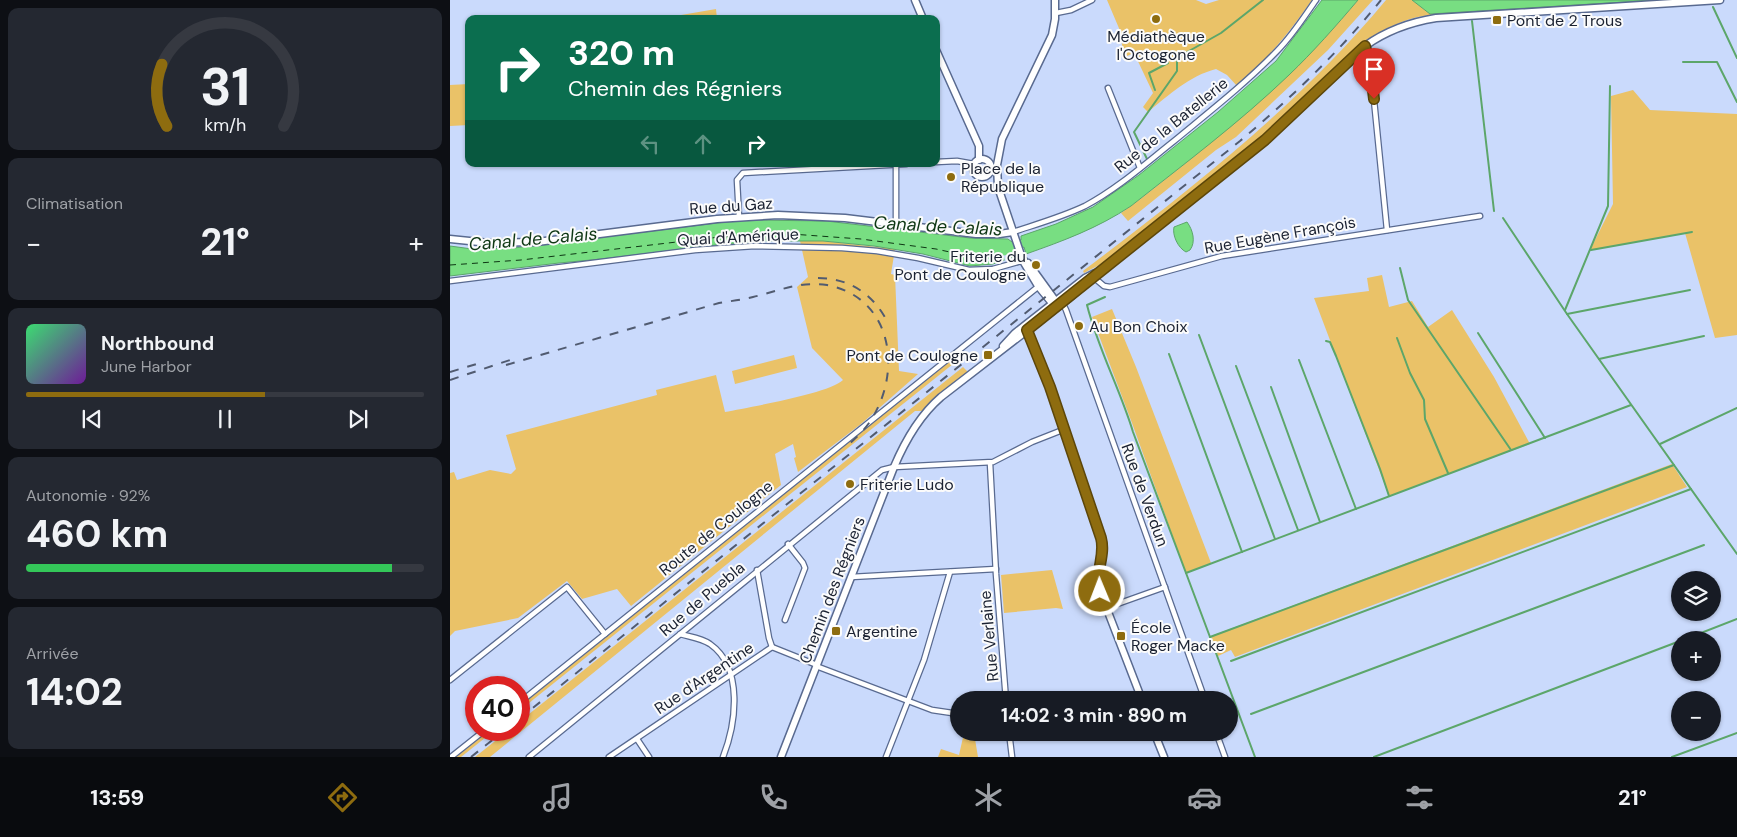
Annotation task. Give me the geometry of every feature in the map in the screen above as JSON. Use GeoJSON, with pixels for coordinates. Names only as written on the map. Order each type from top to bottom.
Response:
{"type":"FeatureCollection","features":[{"type":"Feature","properties":{"kind":"street"},"geometry":{"type":"LineString","coordinates":[[915,0],[921,15]]}},
{"type":"Feature","properties":{"kind":"street"},"geometry":{"type":"LineString","coordinates":[[988,174],[1049,41],[1056,13],[1055,0]]}},
{"type":"Feature","properties":{"kind":"street"},"geometry":{"type":"LineString","coordinates":[[1056,13],[1071,10],[1092,0]]}},
{"type":"Feature","properties":{"kind":"street","name":"Rue de la Batellerie"},"geometry":{"type":"LineString","coordinates":[[1014,234],[1077,210],[1102,196],[1140,168],[1217,106],[1261,67],[1287,40],[1316,0]]}},
{"type":"Feature","properties":{"kind":"street"},"geometry":{"type":"LineString","coordinates":[[1000,145],[996,165],[998,187],[1014,234],[1023,258],[1040,285],[1058,304],[1270,135],[1365,46],[1377,38],[1399,28],[1436,18],[1720,0]]}},
{"type":"Feature","properties":{"kind":"street"},"geometry":{"type":"LineString","coordinates":[[1365,46],[1371,73],[1388,230]]}},
{"type":"Feature","properties":{"kind":"street"},"geometry":{"type":"LineString","coordinates":[[940,59],[979,146],[980,152],[974,170],[977,175],[983,176],[988,174]]}},
{"type":"Feature","properties":{"kind":"street"},"geometry":{"type":"LineString","coordinates":[[1108,88],[1140,168]]}},
{"type":"Feature","properties":{"kind":"street"},"geometry":{"type":"LineString","coordinates":[[940,162],[977,162],[986,160],[991,166]]}},
{"type":"Feature","properties":{"kind":"street"},"geometry":{"type":"LineString","coordinates":[[739,217],[737,180],[743,173],[845,167]]}},
{"type":"Feature","properties":{"kind":"street"},"geometry":{"type":"LineString","coordinates":[[896,167],[896,224]]}},
{"type":"Feature","properties":{"kind":"street"},"geometry":{"type":"LineString","coordinates":[[988,174],[998,187]]}},
{"type":"Feature","properties":{"kind":"street","name":"Rue du Gaz"},"geometry":{"type":"LineString","coordinates":[[450,239],[489,242],[537,242],[739,217],[818,216],[986,234],[1014,234]]}},
{"type":"Feature","properties":{"kind":"street","name":"Rue Eugène François"},"geometry":{"type":"LineString","coordinates":[[1092,276],[1104,286],[1110,286],[1216,258],[1480,216]]}},
{"type":"Feature","properties":{"kind":"street","name":"Quai d'Amérique"},"geometry":{"type":"LineString","coordinates":[[450,281],[692,250],[755,246],[870,250],[918,258],[969,270],[988,270],[1023,258]]}},
{"type":"Feature","properties":{"kind":"street","name":"Route de Coulogne"},"geometry":{"type":"LineString","coordinates":[[530,694],[1040,285]]}},
{"type":"Feature","properties":{"kind":"street","name":"Chemin des Régniers"},"geometry":{"type":"LineString","coordinates":[[781,757],[894,467],[910,436],[930,408],[1058,304]]}},
{"type":"Feature","properties":{"kind":"street","name":"Chemin des Régniers"},"geometry":{"type":"LineString","coordinates":[[998,352],[1013,335],[1058,304]]}},
{"type":"Feature","properties":{"kind":"street","name":"Rue de Verdun"},"geometry":{"type":"LineString","coordinates":[[1058,304],[1066,310],[1202,691]]}},
{"type":"Feature","properties":{"kind":"street"},"geometry":{"type":"LineString","coordinates":[[1027,330],[1048,381],[1102,541],[1097,580],[1136,691]]}},
{"type":"Feature","properties":{"kind":"street"},"geometry":{"type":"LineString","coordinates":[[894,467],[990,462],[1065,429]]}},
{"type":"Feature","properties":{"kind":"street","name":"Rue Verlaine"},"geometry":{"type":"LineString","coordinates":[[990,462],[1005,691]]}},
{"type":"Feature","properties":{"kind":"street","name":"Rue de Puebla"},"geometry":{"type":"LineString","coordinates":[[529,757],[788,544],[880,471],[885,468],[894,467]]}},
{"type":"Feature","properties":{"kind":"street"},"geometry":{"type":"LineString","coordinates":[[785,620],[805,568],[788,544]]}},
{"type":"Feature","properties":{"kind":"street"},"geometry":{"type":"LineString","coordinates":[[851,577],[996,569]]}},
{"type":"Feature","properties":{"kind":"street"},"geometry":{"type":"LineString","coordinates":[[757,570],[768,638],[772,647]]}},
{"type":"Feature","properties":{"kind":"street"},"geometry":{"type":"LineString","coordinates":[[886,757],[934,631],[950,572]]}},
{"type":"Feature","properties":{"kind":"street"},"geometry":{"type":"LineString","coordinates":[[450,680],[567,586],[605,634]]}},
{"type":"Feature","properties":{"kind":"street"},"geometry":{"type":"LineString","coordinates":[[1106,608],[1165,587]]}},
{"type":"Feature","properties":{"kind":"street"},"geometry":{"type":"LineString","coordinates":[[680,634],[702,640],[712,646],[722,658],[731,674],[734,694],[733,718],[730,738],[723,757]]}},
{"type":"Feature","properties":{"kind":"street","name":"Rue d'Argentine"},"geometry":{"type":"LineString","coordinates":[[609,757],[772,647],[908,702],[932,710],[950,713]]}},
{"type":"Feature","properties":{"kind":"street"},"geometry":{"type":"LineString","coordinates":[[637,738],[649,757]]}},
{"type":"Feature","properties":{"kind":"street"},"geometry":{"type":"LineString","coordinates":[[451,757],[471,741]]}},
{"type":"Feature","properties":{"kind":"street"},"geometry":{"type":"LineString","coordinates":[[1010,741],[1012,757]]}},
{"type":"Feature","properties":{"kind":"street"},"geometry":{"type":"LineString","coordinates":[[1158,741],[1164,757]]}},
{"type":"Feature","properties":{"kind":"street"},"geometry":{"type":"LineString","coordinates":[[1219,741],[1225,757]]}},
{"type":"Feature","properties":{"kind":"shaded area"},"geometry":{"type":"Polygon","coordinates":[[[1107,0],[1196,0],[1206,4],[1219,0],[1312,0],[1278,45],[1237,86],[1227,75],[1216,69],[1188,81],[1148,112],[1143,107],[1153,93],[1134,53],[1127,56],[1122,45],[1121,33],[1107,0]]]}},
{"type":"Feature","properties":{"kind":"shaded area"},"geometry":{"type":"Polygon","coordinates":[[[1322,0],[1358,0],[1307,57],[1251,110],[1119,214],[1067,239],[1026,254],[1024,247],[1015,251],[1016,256],[993,264],[970,266],[923,254],[874,246],[823,241],[764,241],[450,276],[450,246],[472,249],[514,248],[749,220],[826,221],[970,238],[1008,239],[1012,242],[1021,240],[1021,236],[1056,224],[1093,207],[1139,175],[1218,112],[1276,61],[1322,0]]]}},
{"type":"Feature","properties":{"kind":"shaded area"},"geometry":{"type":"Polygon","coordinates":[[[1358,0],[1373,0],[1328,50],[1236,137],[1216,150],[1128,221],[1121,213],[1187,162],[1255,105],[1298,65],[1358,0]]]}},
{"type":"Feature","properties":{"kind":"shaded area"},"geometry":{"type":"Polygon","coordinates":[[[1386,0],[1412,0],[1430,14],[1468,11],[1467,13],[1415,17],[1386,29],[1365,42],[1270,132],[1101,264],[1084,273],[1083,271],[1203,177],[1280,110],[1317,75],[1386,0]]]}},
{"type":"Feature","properties":{"kind":"shaded area"},"geometry":{"type":"Polygon","coordinates":[[[1412,0],[1657,0],[1430,14],[1412,0]]]}},
{"type":"Feature","properties":{"kind":"shaded area"},"geometry":{"type":"Polygon","coordinates":[[[716,9],[717,15],[681,15],[716,9]]]}},
{"type":"Feature","properties":{"kind":"shaded area"},"geometry":{"type":"Polygon","coordinates":[[[465,84],[465,125],[450,126],[450,85],[465,84]]]}},
{"type":"Feature","properties":{"kind":"shaded area"},"geometry":{"type":"Polygon","coordinates":[[[1633,90],[1650,110],[1737,114],[1737,335],[1715,338],[1685,233],[1590,250],[1613,204],[1611,96],[1633,90]]]}},
{"type":"Feature","properties":{"kind":"shaded area"},"geometry":{"type":"Polygon","coordinates":[[[1187,222],[1192,232],[1193,240],[1192,247],[1186,252],[1178,244],[1174,227],[1187,222]]]}},
{"type":"Feature","properties":{"kind":"shaded area"},"geometry":{"type":"Polygon","coordinates":[[[800,241],[823,241],[895,249],[891,274],[895,275],[899,371],[918,374],[861,424],[798,472],[793,444],[775,454],[781,485],[631,606],[617,589],[582,599],[567,581],[518,618],[455,631],[450,636],[450,473],[454,472],[457,480],[490,470],[511,474],[516,469],[506,435],[657,395],[656,390],[716,375],[725,412],[805,395],[835,385],[843,380],[812,348],[797,287],[808,277],[800,241]]]}},
{"type":"Feature","properties":{"kind":"shaded area"},"geometry":{"type":"Polygon","coordinates":[[[1382,275],[1389,307],[1412,301],[1428,327],[1452,310],[1494,377],[1530,444],[1389,496],[1314,298],[1369,291],[1367,278],[1382,275]]]}},
{"type":"Feature","properties":{"kind":"shaded area"},"geometry":{"type":"Polygon","coordinates":[[[1112,309],[1211,563],[1186,573],[1092,317],[1112,309]]]}},
{"type":"Feature","properties":{"kind":"shaded area"},"geometry":{"type":"Polygon","coordinates":[[[794,355],[797,368],[735,384],[732,371],[794,355]]]}},
{"type":"Feature","properties":{"kind":"shaded area"},"geometry":{"type":"Polygon","coordinates":[[[955,357],[958,360],[530,702],[530,698],[955,357]]]}},
{"type":"Feature","properties":{"kind":"shaded area"},"geometry":{"type":"Polygon","coordinates":[[[963,367],[968,372],[922,411],[915,411],[530,724],[530,713],[963,367]]]}},
{"type":"Feature","properties":{"kind":"shaded area"},"geometry":{"type":"Polygon","coordinates":[[[1672,464],[1687,487],[1235,657],[1231,650],[1218,656],[1211,636],[1672,464]]]}},
{"type":"Feature","properties":{"kind":"shaded area"},"geometry":{"type":"Polygon","coordinates":[[[1052,570],[1063,609],[1004,613],[1001,575],[1052,570]]]}},
{"type":"Feature","properties":{"kind":"shaded area"},"geometry":{"type":"Polygon","coordinates":[[[476,741],[481,741],[461,757],[456,757],[476,741]]]}},
{"type":"Feature","properties":{"kind":"shaded area"},"geometry":{"type":"Polygon","coordinates":[[[495,741],[510,741],[490,757],[475,757],[495,741]]]}},
{"type":"Feature","properties":{"kind":"shaded area"},"geometry":{"type":"Polygon","coordinates":[[[962,741],[975,741],[978,757],[938,757],[941,749],[959,755],[962,741]]]}},
{"type":"Feature","properties":{"kind":"pier"},"geometry":{"type":"Polygon","coordinates":[[[1010,254],[1014,260],[1005,262],[1004,257],[981,263],[980,261],[993,256],[994,258],[1010,254]]]}},
{"type":"Feature","properties":{"kind":"waterway"},"geometry":{"type":"LineString","coordinates":[[1173,60],[1221,33],[1263,0]]}},
{"type":"Feature","properties":{"kind":"waterway"},"geometry":{"type":"LineString","coordinates":[[1713,7],[1737,58]]}},
{"type":"Feature","properties":{"kind":"waterway"},"geometry":{"type":"LineString","coordinates":[[1472,21],[1494,211]]}},
{"type":"Feature","properties":{"kind":"waterway"},"geometry":{"type":"LineString","coordinates":[[1147,159],[1134,132],[1177,71],[1177,58]]}},
{"type":"Feature","properties":{"kind":"waterway"},"geometry":{"type":"LineString","coordinates":[[1683,62],[1717,62],[1737,102]]}},
{"type":"Feature","properties":{"kind":"waterway"},"geometry":{"type":"LineString","coordinates":[[1155,90],[1149,73],[1168,63]]}},
{"type":"Feature","properties":{"kind":"waterway"},"geometry":{"type":"LineString","coordinates":[[1565,310],[1608,206],[1610,86]]}},
{"type":"Feature","properties":{"kind":"waterway"},"geometry":{"type":"LineString","coordinates":[[1503,218],[1567,314],[1737,554]]}},
{"type":"Feature","properties":{"kind":"waterway"},"geometry":{"type":"LineString","coordinates":[[1591,250],[1692,232]]}},
{"type":"Feature","properties":{"kind":"waterway"},"geometry":{"type":"LineString","coordinates":[[1400,268],[1408,300],[1511,450]]}},
{"type":"Feature","properties":{"kind":"waterway"},"geometry":{"type":"LineString","coordinates":[[1567,314],[1690,290]]}},
{"type":"Feature","properties":{"kind":"waterway"},"geometry":{"type":"LineString","coordinates":[[1105,297],[1087,305],[1103,353],[1186,573],[1631,405]]}},
{"type":"Feature","properties":{"kind":"waterway"},"geometry":{"type":"LineString","coordinates":[[1478,333],[1545,438]]}},
{"type":"Feature","properties":{"kind":"waterway"},"geometry":{"type":"LineString","coordinates":[[1199,335],[1275,539]]}},
{"type":"Feature","properties":{"kind":"waterway"},"geometry":{"type":"LineString","coordinates":[[1599,359],[1704,336]]}},
{"type":"Feature","properties":{"kind":"waterway"},"geometry":{"type":"LineString","coordinates":[[1397,338],[1410,373],[1424,400],[1425,419],[1448,473]]}},
{"type":"Feature","properties":{"kind":"waterway"},"geometry":{"type":"LineString","coordinates":[[1326,341],[1330,342],[1336,356],[1389,496]]}},
{"type":"Feature","properties":{"kind":"waterway"},"geometry":{"type":"LineString","coordinates":[[1169,354],[1242,552]]}},
{"type":"Feature","properties":{"kind":"waterway"},"geometry":{"type":"LineString","coordinates":[[1299,360],[1356,509]]}},
{"type":"Feature","properties":{"kind":"waterway"},"geometry":{"type":"LineString","coordinates":[[1236,366],[1298,530]]}},
{"type":"Feature","properties":{"kind":"waterway"},"geometry":{"type":"LineString","coordinates":[[1271,387],[1320,522]]}},
{"type":"Feature","properties":{"kind":"waterway"},"geometry":{"type":"LineString","coordinates":[[1660,444],[1737,408]]}},
{"type":"Feature","properties":{"kind":"waterway"},"geometry":{"type":"LineString","coordinates":[[1210,637],[1674,465]]}},
{"type":"Feature","properties":{"kind":"waterway"},"geometry":{"type":"LineString","coordinates":[[1231,661],[1691,489]]}},
{"type":"Feature","properties":{"kind":"waterway"},"geometry":{"type":"LineString","coordinates":[[1251,714],[1704,545]]}},
{"type":"Feature","properties":{"kind":"waterway"},"geometry":{"type":"LineString","coordinates":[[1186,573],[1255,757]]}},
{"type":"Feature","properties":{"kind":"waterway"},"geometry":{"type":"LineString","coordinates":[[1706,631],[1737,619]]}},
{"type":"Feature","properties":{"kind":"waterway"},"geometry":{"type":"LineString","coordinates":[[1374,757],[1671,644]]}},
{"type":"Feature","properties":{"kind":"waterway"},"geometry":{"type":"LineString","coordinates":[[1672,757],[1737,733]]}},
{"type":"Feature","properties":{"kind":"ferry route"},"geometry":{"type":"LineString","coordinates":[[450,265],[521,260],[720,237],[791,234],[861,239],[936,249],[968,256],[987,255],[991,257]]}},
{"type":"Feature","properties":{"kind":"railway"},"geometry":{"type":"LineString","coordinates":[[530,710],[1240,141],[1314,74],[1381,0]]}},
{"type":"Feature","properties":{"kind":"railway"},"geometry":{"type":"LineString","coordinates":[[818,278],[840,281],[859,289],[875,303],[887,321]]}},
{"type":"Feature","properties":{"kind":"railway"},"geometry":{"type":"LineString","coordinates":[[506,365],[719,303],[749,298],[798,285],[827,285],[848,292],[865,303],[877,318],[885,336],[888,355],[887,376],[883,396],[865,428],[847,446]]}},
{"type":"Feature","properties":{"kind":"railway"},"geometry":{"type":"LineString","coordinates":[[450,380],[510,360]]}},
{"type":"Feature","properties":{"kind":"railway"},"geometry":{"type":"LineString","coordinates":[[450,372],[480,363]]}},
{"type":"Feature","properties":{"kind":"railway"},"geometry":{"type":"LineString","coordinates":[[471,757],[491,741]]}},
{"type":"Feature","properties":{"kind":"place","name":"Médiathèque l'Octogone"},"geometry":{"type":"Point","coordinates":[1156,19]}},
{"type":"Feature","properties":{"kind":"place","name":"Pont de 2 Trous"},"geometry":{"type":"Point","coordinates":[1497,20]}},
{"type":"Feature","properties":{"kind":"place","name":"Place de la République"},"geometry":{"type":"Point","coordinates":[951,177]}},
{"type":"Feature","properties":{"kind":"place","name":"Friterie du Pont de Coulogne"},"geometry":{"type":"Point","coordinates":[1036,265]}},
{"type":"Feature","properties":{"kind":"place","name":"Au Bon Choix"},"geometry":{"type":"Point","coordinates":[1079,326]}},
{"type":"Feature","properties":{"kind":"place","name":"Pont de Coulogne"},"geometry":{"type":"Point","coordinates":[988,355]}},
{"type":"Feature","properties":{"kind":"place","name":"Friterie Ludo"},"geometry":{"type":"Point","coordinates":[850,484]}},
{"type":"Feature","properties":{"kind":"place","name":"Argentine"},"geometry":{"type":"Point","coordinates":[836,631]}},
{"type":"Feature","properties":{"kind":"place","name":"École Roger Macke"},"geometry":{"type":"Point","coordinates":[1121,636]}},
{"type":"Feature","properties":{"kind":"route"},"geometry":{"type":"LineString","coordinates":[[1100,591],[1097,580],[1102,548],[1101,538],[1050,387],[1027,330],[1265,140],[1365,46],[1370,65],[1374,99]]}},
{"type":"Feature","properties":{"kind":"water label","name":"Canal de Calais"},"geometry":{"type":"Point","coordinates":[938,226]}},
{"type":"Feature","properties":{"kind":"water label","name":"Canal de Calais"},"geometry":{"type":"Point","coordinates":[533,239]}}]}
